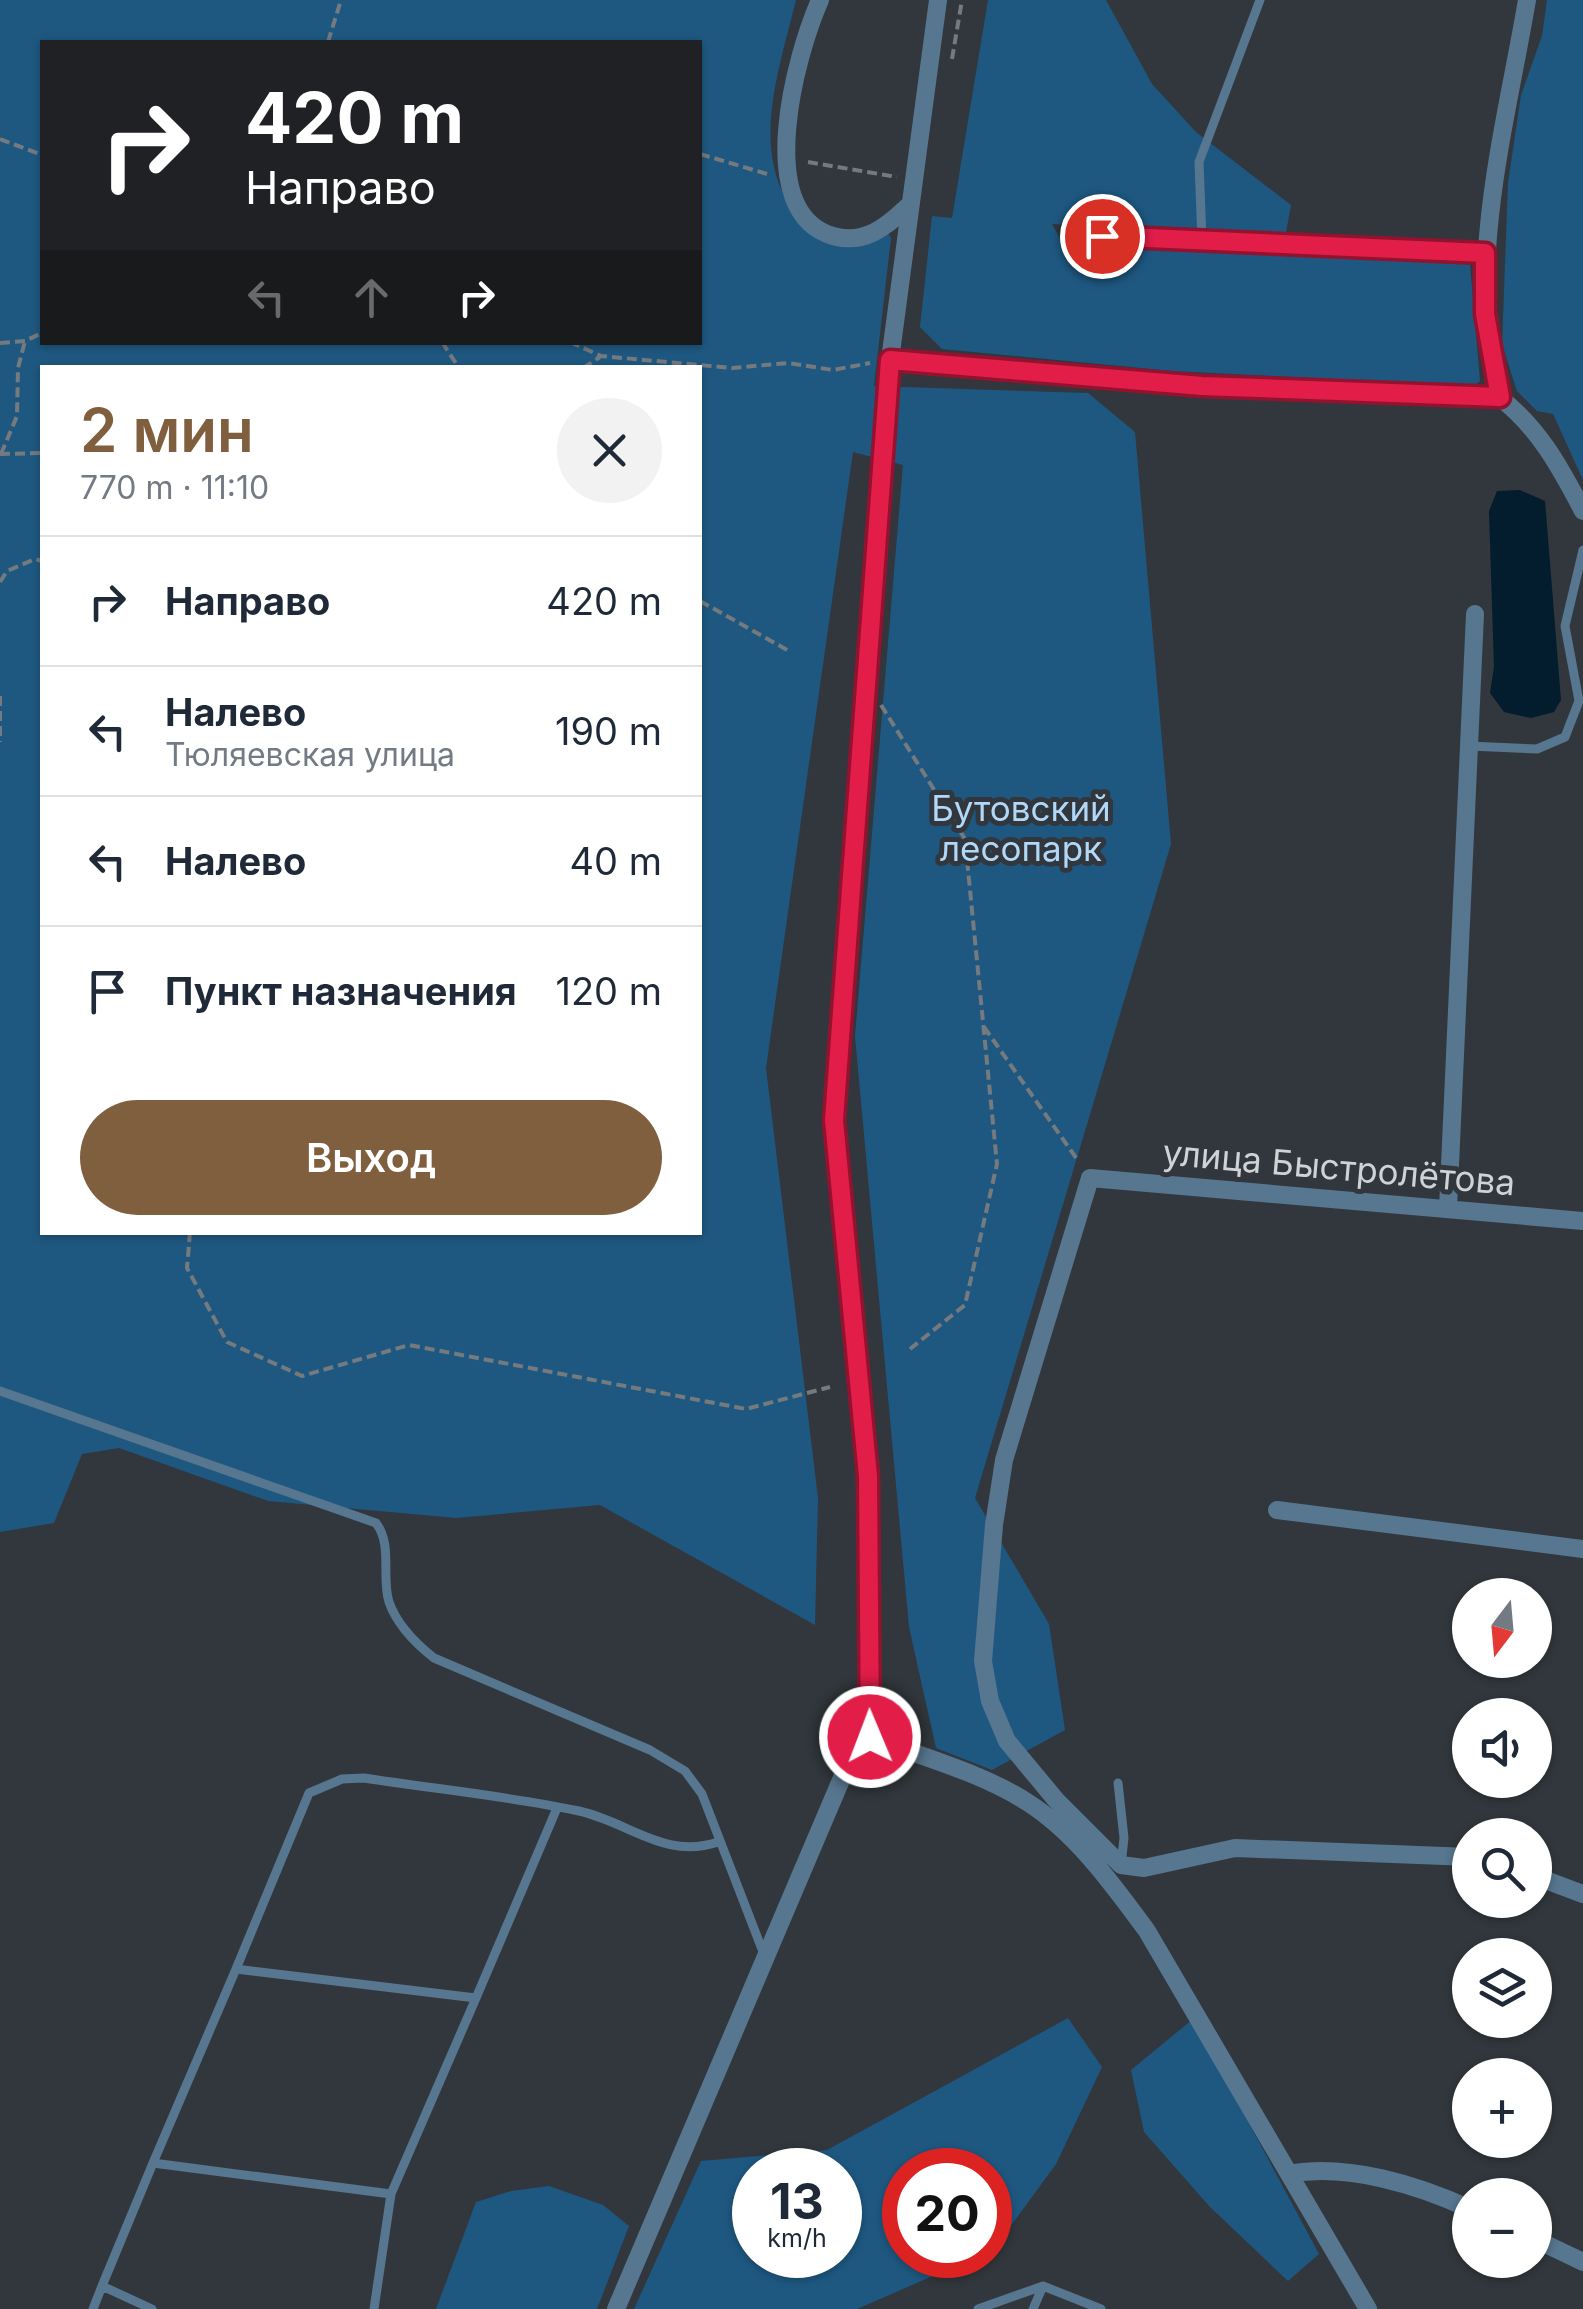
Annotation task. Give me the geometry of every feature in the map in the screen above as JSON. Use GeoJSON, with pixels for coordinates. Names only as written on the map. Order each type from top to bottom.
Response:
{"type":"FeatureCollection","features":[{"type":"Feature","properties":{"kind":"street"},"geometry":{"type":"LineString","coordinates":[[820,0],[800,64],[786,180],[800,213],[835,236],[872,234],[907,208]]}},
{"type":"Feature","properties":{"kind":"street"},"geometry":{"type":"LineString","coordinates":[[938,0],[907,208],[890,360],[1202,386],[1500,397],[1523,416],[1549,447],[1583,511]]}},
{"type":"Feature","properties":{"kind":"street"},"geometry":{"type":"LineString","coordinates":[[1500,397],[1485,314],[1485,253],[1527,0]]}},
{"type":"Feature","properties":{"kind":"street"},"geometry":{"type":"LineString","coordinates":[[1448,1209],[1475,614]]}},
{"type":"Feature","properties":{"kind":"street"},"geometry":{"type":"LineString","coordinates":[[1090,1178],[1004,1460],[982,1632],[990,1702],[1008,1741],[1048,1790],[1121,1865],[1144,1868],[1235,1848],[1452,1857]]}},
{"type":"Feature","properties":{"kind":"street","name":"улица Быстролётова"},"geometry":{"type":"LineString","coordinates":[[1090,1178],[1583,1221]]}},
{"type":"Feature","properties":{"kind":"street"},"geometry":{"type":"LineString","coordinates":[[1277,1510],[1583,1549]]}},
{"type":"Feature","properties":{"kind":"street"},"geometry":{"type":"LineString","coordinates":[[616,2309],[844,1773],[870,1737],[992,1783],[1029,1803],[1075,1843],[1147,1931],[1368,2309]]}},
{"type":"Feature","properties":{"kind":"street"},"geometry":{"type":"LineString","coordinates":[[1552,1882],[1583,1894]]}},
{"type":"Feature","properties":{"kind":"street"},"geometry":{"type":"LineString","coordinates":[[1289,2174],[1340,2171],[1452,2201]]}},
{"type":"Feature","properties":{"kind":"street"},"geometry":{"type":"LineString","coordinates":[[1552,2247],[1583,2262]]}},
{"type":"Feature","properties":{"kind":"lane"},"geometry":{"type":"LineString","coordinates":[[1202,240],[1199,162],[1260,0]]}},
{"type":"Feature","properties":{"kind":"lane"},"geometry":{"type":"LineString","coordinates":[[1068,235],[1485,253]]}},
{"type":"Feature","properties":{"kind":"lane"},"geometry":{"type":"LineString","coordinates":[[870,1737],[868,1476],[834,1120],[890,360]]}},
{"type":"Feature","properties":{"kind":"lane"},"geometry":{"type":"LineString","coordinates":[[1469,746],[1537,749],[1565,736],[1579,701],[1565,626],[1583,550]]}},
{"type":"Feature","properties":{"kind":"lane"},"geometry":{"type":"LineString","coordinates":[[0,1391],[376,1523],[383,1532],[388,1600],[414,1642],[434,1658],[473,1678],[650,1750],[685,1771],[702,1794],[765,1957]]}},
{"type":"Feature","properties":{"kind":"lane"},"geometry":{"type":"LineString","coordinates":[[92,2309],[309,1793],[322,1786],[364,1778],[582,1812],[647,1840],[688,1850],[718,1842]]}},
{"type":"Feature","properties":{"kind":"lane"},"geometry":{"type":"LineString","coordinates":[[1118,1783],[1121,1865]]}},
{"type":"Feature","properties":{"kind":"lane"},"geometry":{"type":"LineString","coordinates":[[374,2309],[391,2194],[557,1808]]}},
{"type":"Feature","properties":{"kind":"lane"},"geometry":{"type":"LineString","coordinates":[[236,1969],[476,1998]]}},
{"type":"Feature","properties":{"kind":"lane"},"geometry":{"type":"LineString","coordinates":[[153,2163],[391,2194]]}},
{"type":"Feature","properties":{"kind":"lane"},"geometry":{"type":"LineString","coordinates":[[102,2286],[152,2309]]}},
{"type":"Feature","properties":{"kind":"lane"},"geometry":{"type":"LineString","coordinates":[[1033,2309],[1043,2286]]}},
{"type":"Feature","properties":{"kind":"lane"},"geometry":{"type":"LineString","coordinates":[[978,2309],[1043,2286],[1101,2309]]}},
{"type":"Feature","properties":{"kind":"path"},"geometry":{"type":"LineString","coordinates":[[329,40],[340,0]]}},
{"type":"Feature","properties":{"kind":"path"},"geometry":{"type":"LineString","coordinates":[[0,139],[40,154]]}},
{"type":"Feature","properties":{"kind":"path"},"geometry":{"type":"LineString","coordinates":[[702,155],[786,180]]}},
{"type":"Feature","properties":{"kind":"path"},"geometry":{"type":"LineString","coordinates":[[786,158],[911,179]]}},
{"type":"Feature","properties":{"kind":"path"},"geometry":{"type":"LineString","coordinates":[[0,343],[25,341],[40,334]]}},
{"type":"Feature","properties":{"kind":"path"},"geometry":{"type":"LineString","coordinates":[[25,341],[18,368],[17,416],[0,454],[40,454]]}},
{"type":"Feature","properties":{"kind":"path"},"geometry":{"type":"LineString","coordinates":[[577,345],[601,356],[699,365]]}},
{"type":"Feature","properties":{"kind":"path"},"geometry":{"type":"LineString","coordinates":[[588,365],[601,356]]}},
{"type":"Feature","properties":{"kind":"path"},"geometry":{"type":"LineString","coordinates":[[702,365],[732,368],[788,363],[833,370],[890,360]]}},
{"type":"Feature","properties":{"kind":"path"},"geometry":{"type":"LineString","coordinates":[[0,582],[8,571],[40,560]]}},
{"type":"Feature","properties":{"kind":"path"},"geometry":{"type":"LineString","coordinates":[[702,602],[789,651]]}},
{"type":"Feature","properties":{"kind":"path"},"geometry":{"type":"LineString","coordinates":[[0,696],[0,742]]}},
{"type":"Feature","properties":{"kind":"path"},"geometry":{"type":"LineString","coordinates":[[879,701],[965,839],[997,1164],[965,1305],[910,1349]]}},
{"type":"Feature","properties":{"kind":"path"},"geometry":{"type":"LineString","coordinates":[[983,1025],[1090,1178]]}},
{"type":"Feature","properties":{"kind":"path"},"geometry":{"type":"LineString","coordinates":[[190,1235],[187,1268],[226,1342],[302,1376],[409,1345],[746,1409],[830,1387]]}},
{"type":"Feature","properties":{"kind":"green space","name":"Бутовский лесопарк"},"geometry":{"type":"Polygon","coordinates":[[[0,0],[796,0],[771,118],[776,175],[788,202],[807,226],[888,233],[891,238],[874,386],[1088,393],[1135,432],[1171,844],[975,1498],[1049,1624],[1065,1730],[992,1770],[936,1748],[909,1627],[855,1036],[903,465],[853,452],[766,1068],[818,1498],[815,1625],[600,1505],[456,1518],[268,1501],[119,1448],[82,1454],[54,1523],[0,1532],[0,0]]]}},
{"type":"Feature","properties":{"kind":"green space"},"geometry":{"type":"Polygon","coordinates":[[[988,0],[1106,0],[1152,84],[1196,132],[1291,205],[1285,238],[1052,224],[1062,242],[1465,261],[1470,264],[1480,381],[1474,386],[1172,371],[942,349],[920,327],[932,216],[952,218],[988,0]]]}},
{"type":"Feature","properties":{"kind":"green space"},"geometry":{"type":"Polygon","coordinates":[[[1547,0],[1583,0],[1583,480],[1553,414],[1537,411],[1517,391],[1502,345],[1508,183],[1521,95],[1542,36],[1547,0]]]}},
{"type":"Feature","properties":{"kind":"green space"},"geometry":{"type":"Polygon","coordinates":[[[1068,2018],[1102,2067],[1056,2164],[1012,2224],[1012,2148],[882,2148],[882,2278],[928,2278],[857,2309],[634,2309],[701,2161],[732,2158],[732,2278],[862,2278],[862,2148],[831,2148],[1068,2018]]]}},
{"type":"Feature","properties":{"kind":"green space"},"geometry":{"type":"Polygon","coordinates":[[[1193,2019],[1319,2254],[1288,2281],[1210,2207],[1144,2132],[1131,2070],[1193,2019]]]}},
{"type":"Feature","properties":{"kind":"green space"},"geometry":{"type":"Polygon","coordinates":[[[549,2186],[603,2205],[629,2226],[597,2309],[436,2309],[476,2202],[511,2191],[549,2186]]]}},
{"type":"Feature","properties":{"kind":"shaded area"},"geometry":{"type":"Polygon","coordinates":[[[1520,490],[1545,501],[1561,700],[1554,712],[1531,718],[1504,712],[1490,693],[1494,667],[1489,511],[1497,491],[1520,490]]]}},
{"type":"Feature","properties":{"kind":"route"},"geometry":{"type":"LineString","coordinates":[[870,1737],[868,1476],[834,1120],[890,360],[1202,386],[1500,397],[1491,367],[1485,314],[1485,253],[1102,236]]}}]}
